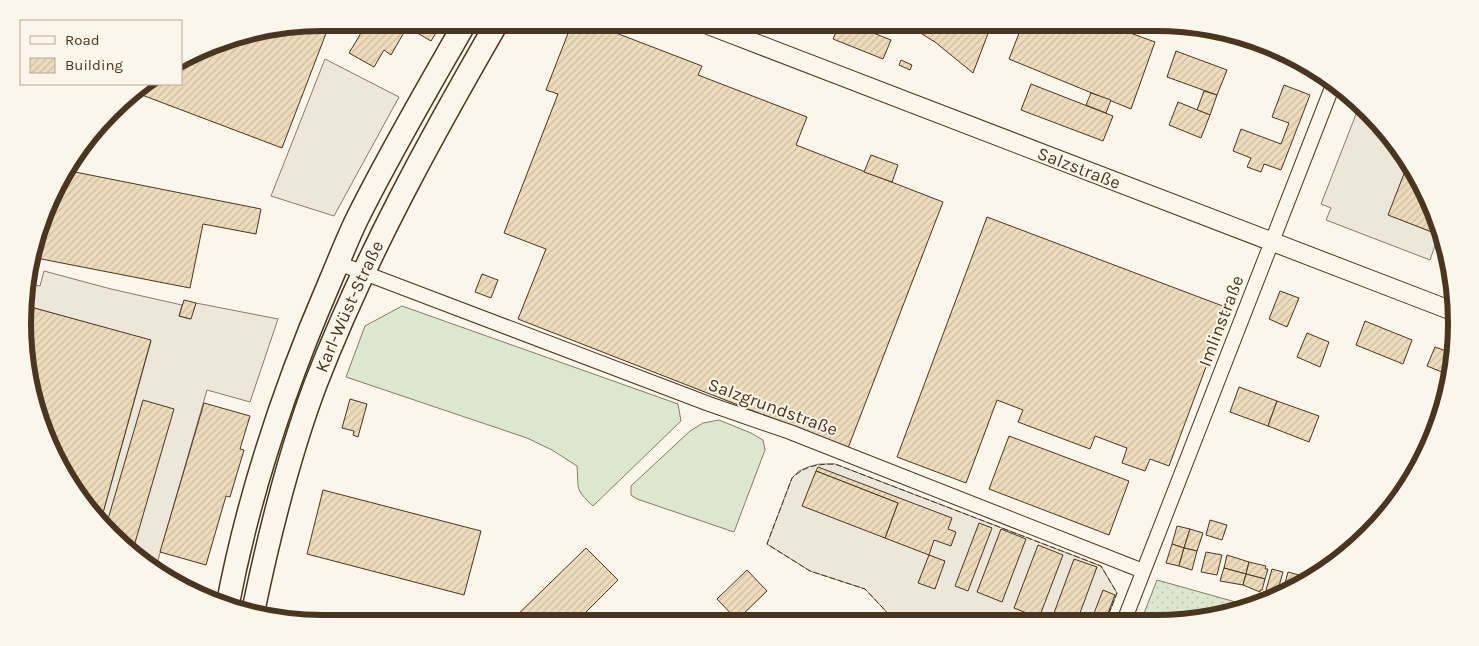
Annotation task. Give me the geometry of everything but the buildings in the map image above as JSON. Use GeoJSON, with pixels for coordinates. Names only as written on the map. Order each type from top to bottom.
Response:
{"type":"FeatureCollection","features":[{"type":"Feature","properties":{"kind":"main road","name":"Karl-Wüst-Straße"},"geometry":{"type":"LineString","coordinates":[[229,599],[252,501],[279,412],[312,324],[356,222],[405,128],[460,31]]}},
{"type":"Feature","properties":{"kind":"main road","name":"Karl-Wüst-Straße"},"geometry":{"type":"LineString","coordinates":[[254,606],[264,558],[306,412],[327,357],[363,272],[433,134],[492,31]]}},
{"type":"Feature","properties":{"kind":"street","name":"Salzstraße"},"geometry":{"type":"LineString","coordinates":[[726,31],[1447,309]]}},
{"type":"Feature","properties":{"kind":"street","name":"Imlinstraße"},"geometry":{"type":"LineString","coordinates":[[1143,571],[1331,90]]}},
{"type":"Feature","properties":{"kind":"street","name":"Salzgrundstraße"},"geometry":{"type":"LineString","coordinates":[[338,263],[709,404],[790,432],[1143,571]]}},
{"type":"Feature","properties":{"kind":"street"},"geometry":{"type":"LineString","coordinates":[[1126,615],[1143,571]]}},
{"type":"Feature","properties":{"kind":"green space"},"geometry":{"type":"Polygon","coordinates":[[[402,306],[678,404],[681,421],[593,506],[580,492],[577,466],[552,450],[527,438],[346,377],[365,326],[402,306]]]}},
{"type":"Feature","properties":{"kind":"green space"},"geometry":{"type":"Polygon","coordinates":[[[719,420],[763,440],[765,450],[734,532],[637,499],[631,495],[631,486],[690,431],[703,423],[719,420]]]}},
{"type":"Feature","properties":{"kind":"green space"},"geometry":{"type":"Polygon","coordinates":[[[1157,580],[1239,603],[1194,612],[1143,615],[1157,580]]]}},
{"type":"Feature","properties":{"kind":"shaded area"},"geometry":{"type":"Polygon","coordinates":[[[325,59],[399,97],[334,216],[271,196],[325,59]]]}},
{"type":"Feature","properties":{"kind":"shaded area"},"geometry":{"type":"Polygon","coordinates":[[[1357,112],[1387,145],[1405,171],[1389,215],[1433,232],[1436,242],[1430,260],[1326,220],[1331,208],[1321,204],[1357,112]]]}},
{"type":"Feature","properties":{"kind":"shaded area"},"geometry":{"type":"Polygon","coordinates":[[[44,271],[182,305],[179,316],[190,319],[196,303],[278,319],[250,402],[207,390],[157,563],[131,542],[103,514],[151,341],[32,307],[34,285],[40,286],[44,271]]]}},
{"type":"Feature","properties":{"kind":"shaded area"},"geometry":{"type":"Polygon","coordinates":[[[819,464],[835,464],[1101,566],[1117,593],[1108,615],[889,615],[865,589],[810,571],[767,544],[792,478],[799,471],[819,464]]]}},
{"type":"Feature","properties":{"kind":"fence"},"geometry":{"type":"LineString","coordinates":[[889,615],[865,589],[810,571],[767,544],[792,478],[807,468],[817,465],[835,464],[1101,566],[1117,593],[1108,615]]}}]}
